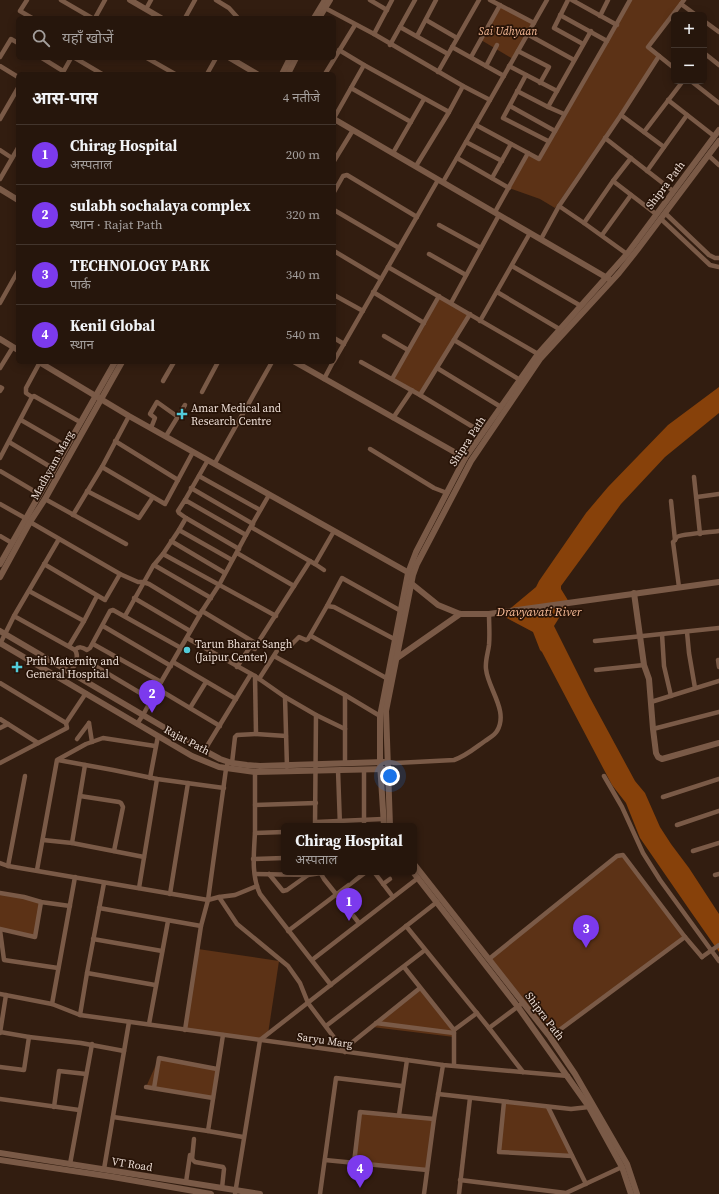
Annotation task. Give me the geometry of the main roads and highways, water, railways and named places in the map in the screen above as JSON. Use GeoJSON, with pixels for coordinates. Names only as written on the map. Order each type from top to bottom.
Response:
{"type":"FeatureCollection","features":[{"type":"Feature","properties":{"kind":"water","name":"Dravyavati River"},"geometry":{"type":"Polygon","coordinates":[[[719,387],[719,413],[665,457],[621,504],[561,586],[561,589],[569,602],[554,626],[589,696],[635,781],[645,793],[660,827],[719,914],[719,952],[640,838],[626,803],[612,785],[540,650],[533,632],[503,616],[536,587],[586,513],[608,487],[668,425],[719,387]]]}},
{"type":"Feature","properties":{"kind":"place","name":"Amar Medical and Research Centre"},"geometry":{"type":"Point","coordinates":[182,414]}},
{"type":"Feature","properties":{"kind":"place","name":"Tarun Bharat Sangh (Jaipur Center)"},"geometry":{"type":"Point","coordinates":[187,650]}},
{"type":"Feature","properties":{"kind":"place","name":"Priti Maternity and General Hospital"},"geometry":{"type":"Point","coordinates":[17,667]}},
{"type":"Feature","properties":{"kind":"place","name":"sulabh sochalaya complex"},"geometry":{"type":"Point","coordinates":[152,713]}},
{"type":"Feature","properties":{"kind":"place","name":"Chirag Hospital"},"geometry":{"type":"Point","coordinates":[349,921]}},
{"type":"Feature","properties":{"kind":"place","name":"TECHNOLOGY PARK"},"geometry":{"type":"Point","coordinates":[586,948]}},
{"type":"Feature","properties":{"kind":"place","name":"Kenil Global"},"geometry":{"type":"Point","coordinates":[360,1188]}},
{"type":"Feature","properties":{"kind":"park label","name":"Sai Udhyaan"},"geometry":{"type":"Point","coordinates":[508,31]}}]}
